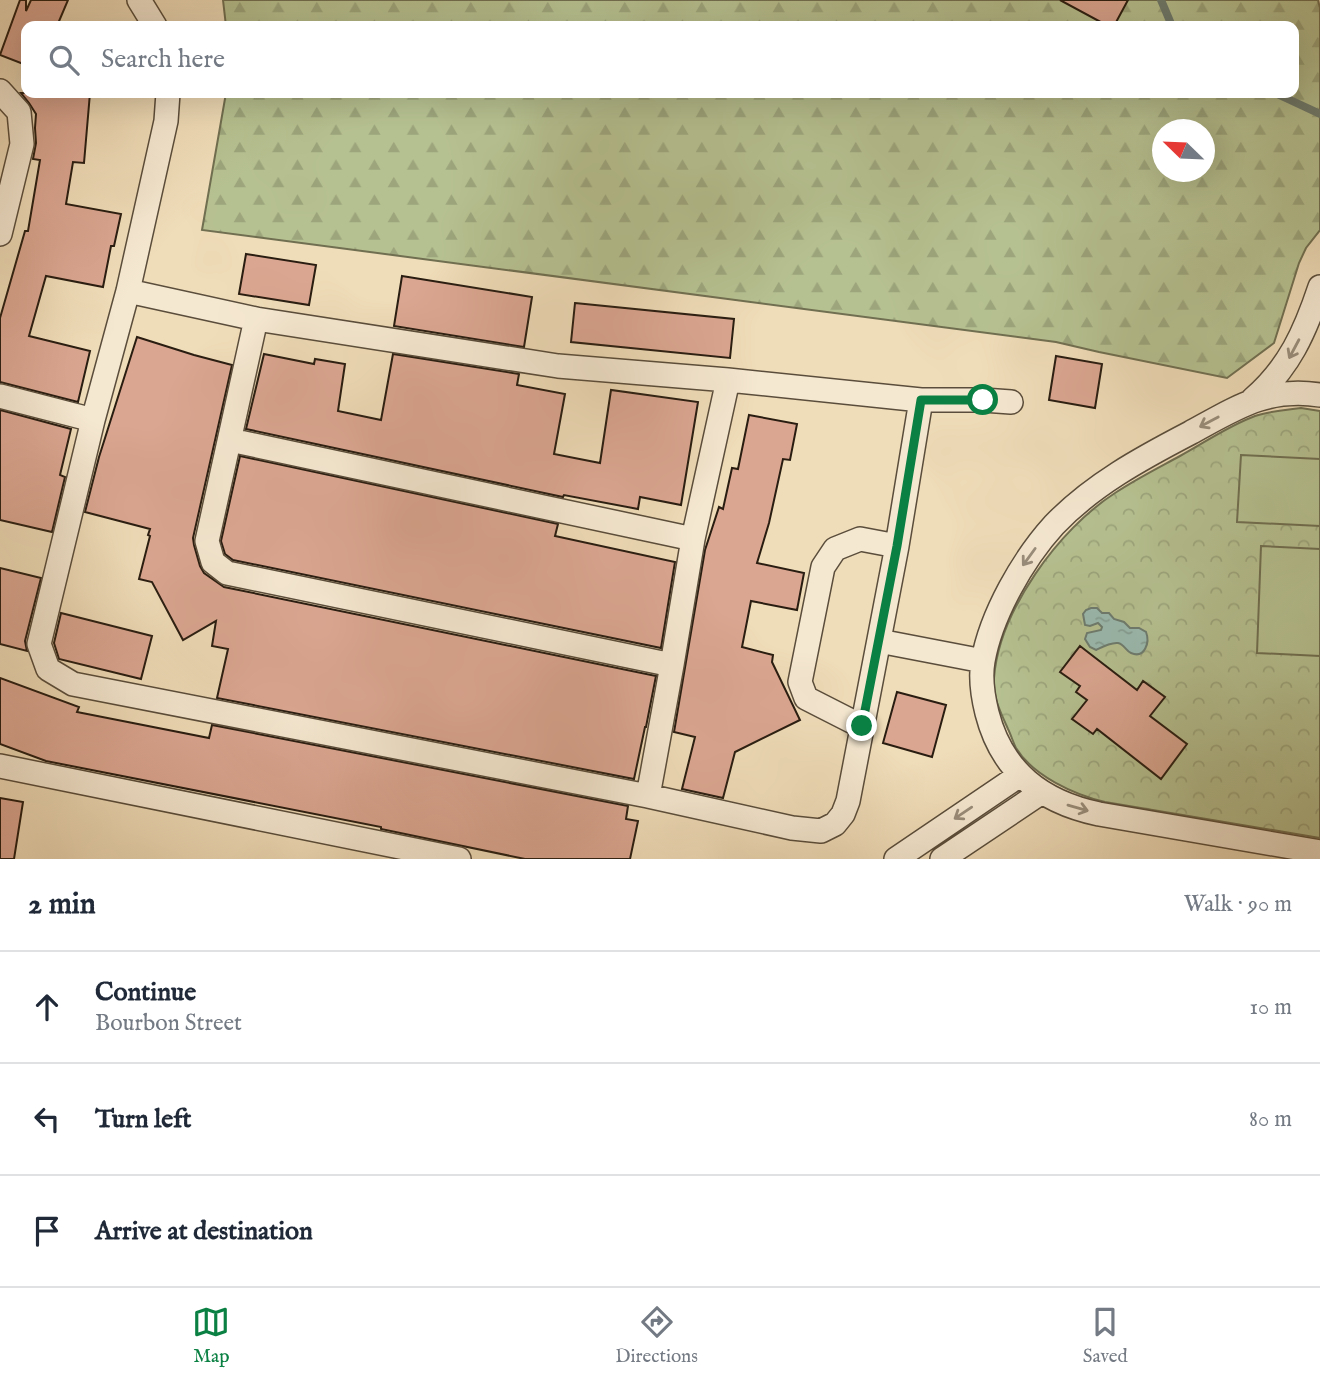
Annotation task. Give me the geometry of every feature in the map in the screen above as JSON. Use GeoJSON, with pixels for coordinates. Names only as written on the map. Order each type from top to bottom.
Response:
{"type":"FeatureCollection","features":[{"type":"Feature","properties":{"kind":"street"},"geometry":{"type":"LineString","coordinates":[[139,0],[152,21]]}},
{"type":"Feature","properties":{"kind":"street"},"geometry":{"type":"LineString","coordinates":[[0,91],[19,112],[22,144],[0,234]]}},
{"type":"Feature","properties":{"kind":"street"},"geometry":{"type":"LineString","coordinates":[[168,98],[166,121],[128,291],[93,420],[39,644],[48,669],[73,684],[648,796],[792,828],[821,831],[835,824],[848,801],[897,546],[921,400]]}},
{"type":"Feature","properties":{"kind":"street"},"geometry":{"type":"LineString","coordinates":[[1251,401],[1273,382],[1283,368],[1312,311],[1320,287]]}},
{"type":"Feature","properties":{"kind":"street"},"geometry":{"type":"LineString","coordinates":[[128,291],[256,319],[558,366],[921,400],[1011,402]]}},
{"type":"Feature","properties":{"kind":"street"},"geometry":{"type":"LineString","coordinates":[[256,319],[207,541],[213,562],[227,573],[672,664]]}},
{"type":"Feature","properties":{"kind":"street"},"geometry":{"type":"LineString","coordinates":[[648,796],[693,539],[728,380]]}},
{"type":"Feature","properties":{"kind":"street"},"geometry":{"type":"LineString","coordinates":[[1320,395],[1292,392],[1251,401],[1151,454],[1087,496],[1056,524],[1014,580],[995,623],[983,661],[983,693],[991,729],[1000,748],[1020,775],[1061,803],[1079,809],[1320,852]]}},
{"type":"Feature","properties":{"kind":"street"},"geometry":{"type":"LineString","coordinates":[[0,396],[93,420]]}},
{"type":"Feature","properties":{"kind":"street"},"geometry":{"type":"LineString","coordinates":[[230,440],[693,539]]}},
{"type":"Feature","properties":{"kind":"street"},"geometry":{"type":"LineString","coordinates":[[862,726],[806,698],[800,682],[805,656],[823,567],[835,549],[860,539],[897,546]]}},
{"type":"Feature","properties":{"kind":"street"},"geometry":{"type":"LineString","coordinates":[[879,641],[983,661]]}},
{"type":"Feature","properties":{"kind":"street"},"geometry":{"type":"LineString","coordinates":[[0,766],[459,859]]}},
{"type":"Feature","properties":{"kind":"street"},"geometry":{"type":"LineString","coordinates":[[896,859],[1020,775]]}},
{"type":"Feature","properties":{"kind":"street"},"geometry":{"type":"LineString","coordinates":[[942,859],[1042,792]]}},
{"type":"Feature","properties":{"kind":"green space"},"geometry":{"type":"Polygon","coordinates":[[[223,0],[1318,0],[1320,230],[1306,248],[1299,263],[1274,343],[1227,378],[1056,342],[202,230],[225,98],[1299,98],[1299,21],[225,21],[223,0]]]}},
{"type":"Feature","properties":{"kind":"green space"},"geometry":{"type":"Polygon","coordinates":[[[1301,408],[1320,411],[1320,838],[1105,802],[1081,795],[1044,776],[1023,758],[1016,748],[994,691],[998,652],[1007,626],[1035,574],[1073,528],[1123,488],[1245,420],[1266,413],[1301,408]]]}},
{"type":"Feature","properties":{"kind":"green space"},"geometry":{"type":"Polygon","coordinates":[[[1241,455],[1320,459],[1320,526],[1237,522],[1241,455]]]}},
{"type":"Feature","properties":{"kind":"green space"},"geometry":{"type":"Polygon","coordinates":[[[1261,546],[1320,549],[1320,656],[1257,653],[1261,546]]]}},
{"type":"Feature","properties":{"kind":"water"},"geometry":{"type":"Polygon","coordinates":[[[1091,608],[1109,613],[1130,628],[1139,628],[1146,632],[1147,645],[1143,652],[1131,653],[1118,643],[1096,650],[1090,647],[1085,639],[1087,633],[1101,630],[1102,627],[1098,623],[1085,625],[1083,614],[1091,608]]]}},
{"type":"Feature","properties":{"kind":"building"},"geometry":{"type":"Polygon","coordinates":[[[20,0],[26,0],[26,11],[31,0],[68,0],[59,21],[21,21],[21,63],[0,55],[20,0]]]}},
{"type":"Feature","properties":{"kind":"building"},"geometry":{"type":"Polygon","coordinates":[[[1060,0],[1128,0],[1117,21],[1099,21],[1060,0]]]}},
{"type":"Feature","properties":{"kind":"building"},"geometry":{"type":"Polygon","coordinates":[[[25,98],[90,98],[84,163],[73,162],[66,204],[121,214],[103,287],[46,276],[29,336],[90,351],[78,402],[0,382],[0,318],[25,231],[28,231],[40,160],[33,159],[36,114],[25,98]]]}},
{"type":"Feature","properties":{"kind":"building"},"geometry":{"type":"Polygon","coordinates":[[[246,254],[316,265],[309,305],[239,294],[246,254]]]}},
{"type":"Feature","properties":{"kind":"building"},"geometry":{"type":"Polygon","coordinates":[[[402,276],[532,297],[524,347],[394,326],[402,276]]]}},
{"type":"Feature","properties":{"kind":"building"},"geometry":{"type":"Polygon","coordinates":[[[575,303],[734,319],[730,358],[571,342],[575,303]]]}},
{"type":"Feature","properties":{"kind":"building"},"geometry":{"type":"Polygon","coordinates":[[[137,337],[232,365],[193,538],[204,573],[224,587],[656,676],[634,779],[217,698],[228,649],[212,646],[216,621],[183,640],[152,582],[139,579],[150,529],[85,512],[99,457],[137,337]]]}},
{"type":"Feature","properties":{"kind":"building"},"geometry":{"type":"Polygon","coordinates":[[[264,354],[314,364],[315,359],[345,364],[338,411],[381,420],[393,354],[519,374],[517,385],[565,394],[554,454],[600,463],[611,390],[698,402],[681,505],[640,497],[638,509],[564,495],[563,497],[246,429],[264,354]]]}},
{"type":"Feature","properties":{"kind":"building"},"geometry":{"type":"Polygon","coordinates":[[[1056,356],[1102,364],[1095,408],[1049,400],[1056,356]]]}},
{"type":"Feature","properties":{"kind":"building"},"geometry":{"type":"Polygon","coordinates":[[[0,410],[71,429],[60,475],[65,477],[52,532],[0,520],[0,410]]]}},
{"type":"Feature","properties":{"kind":"building"},"geometry":{"type":"Polygon","coordinates":[[[749,415],[797,424],[790,460],[783,459],[757,563],[804,573],[797,610],[751,601],[742,647],[773,655],[772,662],[800,720],[735,752],[723,798],[682,789],[695,737],[674,732],[705,550],[719,507],[723,509],[732,468],[738,469],[749,415]]]}},
{"type":"Feature","properties":{"kind":"building"},"geometry":{"type":"Polygon","coordinates":[[[240,456],[558,524],[555,536],[675,562],[661,648],[233,560],[225,554],[221,541],[240,456]]]}},
{"type":"Feature","properties":{"kind":"building"},"geometry":{"type":"Polygon","coordinates":[[[0,568],[41,578],[25,641],[27,651],[0,644],[0,568]]]}},
{"type":"Feature","properties":{"kind":"building"},"geometry":{"type":"Polygon","coordinates":[[[61,613],[152,636],[141,679],[59,659],[54,643],[61,613]]]}},
{"type":"Feature","properties":{"kind":"building"},"geometry":{"type":"Polygon","coordinates":[[[1080,646],[1137,690],[1143,681],[1165,697],[1150,716],[1187,744],[1161,779],[1097,729],[1093,734],[1072,719],[1087,700],[1076,692],[1080,686],[1060,672],[1080,646]]]}},
{"type":"Feature","properties":{"kind":"building"},"geometry":{"type":"Polygon","coordinates":[[[0,678],[79,707],[77,712],[209,738],[212,725],[628,806],[626,819],[638,821],[630,859],[525,859],[381,827],[46,761],[0,744],[0,678]]]}},
{"type":"Feature","properties":{"kind":"building"},"geometry":{"type":"Polygon","coordinates":[[[897,692],[946,705],[932,757],[883,743],[897,692]]]}},
{"type":"Feature","properties":{"kind":"building"},"geometry":{"type":"Polygon","coordinates":[[[0,798],[23,802],[14,859],[0,859],[0,798]]]}},
{"type":"Feature","properties":{"kind":"waterway"},"geometry":{"type":"LineString","coordinates":[[1161,0],[1170,21]]}},
{"type":"Feature","properties":{"kind":"waterway"},"geometry":{"type":"LineString","coordinates":[[1286,98],[1320,114]]}},
{"type":"Feature","properties":{"kind":"route"},"geometry":{"type":"LineString","coordinates":[[862,726],[897,546],[921,400],[983,400]]}}]}
